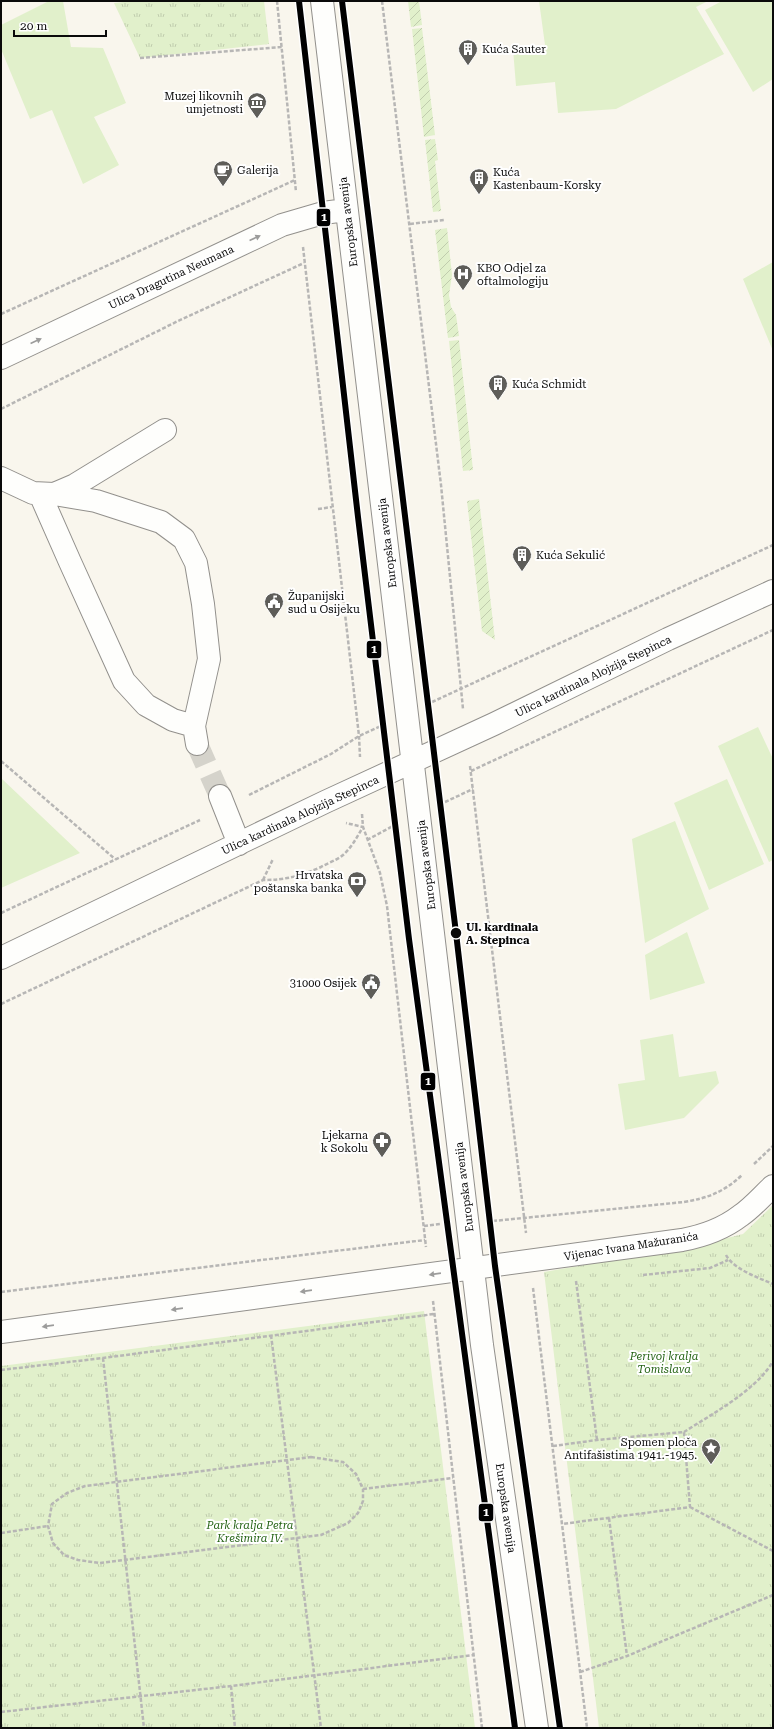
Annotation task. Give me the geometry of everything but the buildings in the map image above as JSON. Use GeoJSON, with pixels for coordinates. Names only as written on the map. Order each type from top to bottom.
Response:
{"type":"FeatureCollection","features":[{"type":"Feature","properties":{"kind":"street","name":"Europska avenija"},"geometry":{"type":"LineString","coordinates":[[322,1],[482,1345],[537,1728]]}},
{"type":"Feature","properties":{"kind":"street","name":"Ulica Dragutina Neumana"},"geometry":{"type":"LineString","coordinates":[[1,358],[282,225],[323,213],[346,210]]}},
{"type":"Feature","properties":{"kind":"street"},"geometry":{"type":"LineString","coordinates":[[47,494],[76,485],[165,430]]}},
{"type":"Feature","properties":{"kind":"street"},"geometry":{"type":"LineString","coordinates":[[1,478],[33,493],[47,494],[96,501],[161,522],[184,539],[196,563],[203,604],[209,659],[196,735],[146,705],[124,681],[70,562],[47,494]]}},
{"type":"Feature","properties":{"kind":"street","name":"Ulica kardinala Alojzija Stepinca"},"geometry":{"type":"LineString","coordinates":[[1,958],[361,785],[466,737],[668,639],[773,591]]}},
{"type":"Feature","properties":{"kind":"street"},"geometry":{"type":"LineString","coordinates":[[220,796],[239,844]]}},
{"type":"Feature","properties":{"kind":"street","name":"Vijenac Ivana Mažuranića"},"geometry":{"type":"LineString","coordinates":[[473,1269],[682,1240],[700,1236],[714,1231],[741,1216],[773,1186]]}},
{"type":"Feature","properties":{"kind":"street"},"geometry":{"type":"LineString","coordinates":[[1,1332],[473,1269]]}},
{"type":"Feature","properties":{"kind":"path"},"geometry":{"type":"LineString","coordinates":[[277,1],[304,263],[359,736],[363,827],[380,873],[387,906],[482,1728]]}},
{"type":"Feature","properties":{"kind":"path"},"geometry":{"type":"LineString","coordinates":[[382,1],[441,485],[466,737],[587,1728]]}},
{"type":"Feature","properties":{"kind":"path"},"geometry":{"type":"LineString","coordinates":[[140,58],[282,47]]}},
{"type":"Feature","properties":{"kind":"path"},"geometry":{"type":"LineString","coordinates":[[1,314],[295,180]]}},
{"type":"Feature","properties":{"kind":"path"},"geometry":{"type":"LineString","coordinates":[[410,224],[444,220]]}},
{"type":"Feature","properties":{"kind":"path"},"geometry":{"type":"LineString","coordinates":[[1,409],[178,321],[304,263]]}},
{"type":"Feature","properties":{"kind":"path"},"geometry":{"type":"LineString","coordinates":[[318,508],[332,507]]}},
{"type":"Feature","properties":{"kind":"path"},"geometry":{"type":"LineString","coordinates":[[461,688],[773,545]]}},
{"type":"Feature","properties":{"kind":"path"},"geometry":{"type":"LineString","coordinates":[[471,771],[773,630]]}},
{"type":"Feature","properties":{"kind":"path"},"geometry":{"type":"LineString","coordinates":[[1,761],[115,859]]}},
{"type":"Feature","properties":{"kind":"path"},"geometry":{"type":"LineString","coordinates":[[1,1004],[263,880],[280,880],[298,877],[328,863],[342,856],[363,827]]}},
{"type":"Feature","properties":{"kind":"path"},"geometry":{"type":"LineString","coordinates":[[752,1166],[773,1146]]}},
{"type":"Feature","properties":{"kind":"path"},"geometry":{"type":"LineString","coordinates":[[423,1226],[524,1218],[704,1199],[729,1187],[746,1172]]}},
{"type":"Feature","properties":{"kind":"path"},"geometry":{"type":"LineString","coordinates":[[1,1292],[425,1240]]}},
{"type":"Feature","properties":{"kind":"path"},"geometry":{"type":"LineString","coordinates":[[576,1281],[597,1440]]}},
{"type":"Feature","properties":{"kind":"path"},"geometry":{"type":"LineString","coordinates":[[1,1370],[434,1314]]}},
{"type":"Feature","properties":{"kind":"path"},"geometry":{"type":"LineString","coordinates":[[271,1335],[321,1728]]}},
{"type":"Feature","properties":{"kind":"path"},"geometry":{"type":"LineString","coordinates":[[103,1358],[144,1728]]}},
{"type":"Feature","properties":{"kind":"path"},"geometry":{"type":"LineString","coordinates":[[553,1446],[597,1440],[684,1432],[732,1401],[767,1373],[773,1361]]}},
{"type":"Feature","properties":{"kind":"path"},"geometry":{"type":"LineString","coordinates":[[684,1432],[690,1507]]}},
{"type":"Feature","properties":{"kind":"path"},"geometry":{"type":"LineString","coordinates":[[311,1456],[343,1462],[356,1474],[363,1490],[363,1500],[358,1512],[348,1523],[320,1535],[126,1561],[100,1563],[78,1560],[64,1555],[53,1543],[48,1526],[52,1504],[67,1493],[85,1486],[287,1460],[311,1456]]}},
{"type":"Feature","properties":{"kind":"path"},"geometry":{"type":"LineString","coordinates":[[363,1490],[453,1478]]}},
{"type":"Feature","properties":{"kind":"path"},"geometry":{"type":"LineString","coordinates":[[562,1524],[690,1507],[773,1551]]}},
{"type":"Feature","properties":{"kind":"path"},"geometry":{"type":"LineString","coordinates":[[609,1518],[627,1656]]}},
{"type":"Feature","properties":{"kind":"path"},"geometry":{"type":"LineString","coordinates":[[1,1532],[48,1526]]}},
{"type":"Feature","properties":{"kind":"path"},"geometry":{"type":"LineString","coordinates":[[580,1672],[627,1656],[773,1595]]}},
{"type":"Feature","properties":{"kind":"path"},"geometry":{"type":"LineString","coordinates":[[1,1712],[141,1697],[473,1655]]}},
{"type":"Feature","properties":{"kind":"path"},"geometry":{"type":"LineString","coordinates":[[231,1686],[235,1728]]}},
{"type":"Feature","properties":{"kind":"green space"},"geometry":{"type":"Polygon","coordinates":[[[49,1],[63,1],[71,47],[103,48],[126,103],[94,117],[119,165],[83,184],[52,110],[30,119],[1,49],[1,25],[49,1]]]}},
{"type":"Feature","properties":{"kind":"green space"},"geometry":{"type":"Polygon","coordinates":[[[133,1],[264,1],[269,44],[140,58],[114,3],[133,1]]]}},
{"type":"Feature","properties":{"kind":"green space"},"geometry":{"type":"Polygon","coordinates":[[[408,1],[419,1],[422,25],[411,27],[408,1]]]}},
{"type":"Feature","properties":{"kind":"green space"},"geometry":{"type":"Polygon","coordinates":[[[539,1],[708,1],[696,7],[724,54],[616,109],[558,113],[555,82],[516,86],[513,49],[545,45],[539,1]]]}},
{"type":"Feature","properties":{"kind":"green space"},"geometry":{"type":"Polygon","coordinates":[[[722,1],[773,1],[773,79],[753,92],[705,10],[722,1]]]}},
{"type":"Feature","properties":{"kind":"green space"},"geometry":{"type":"Polygon","coordinates":[[[422,28],[435,135],[424,137],[412,29],[422,28]]]}},
{"type":"Feature","properties":{"kind":"green space"},"geometry":{"type":"Polygon","coordinates":[[[435,139],[438,160],[435,161],[441,211],[433,212],[425,140],[435,139]]]}},
{"type":"Feature","properties":{"kind":"green space"},"geometry":{"type":"Polygon","coordinates":[[[447,228],[452,275],[449,295],[451,307],[456,315],[459,336],[448,338],[435,230],[447,228]]]}},
{"type":"Feature","properties":{"kind":"green space"},"geometry":{"type":"Polygon","coordinates":[[[773,262],[773,351],[743,279],[773,262]]]}},
{"type":"Feature","properties":{"kind":"green space"},"geometry":{"type":"Polygon","coordinates":[[[459,340],[473,470],[463,471],[449,341],[459,340]]]}},
{"type":"Feature","properties":{"kind":"green space"},"geometry":{"type":"Polygon","coordinates":[[[479,499],[495,640],[482,631],[467,501],[479,499]]]}},
{"type":"Feature","properties":{"kind":"green space"},"geometry":{"type":"Polygon","coordinates":[[[758,727],[773,759],[773,860],[769,862],[718,746],[758,727]]]}},
{"type":"Feature","properties":{"kind":"green space"},"geometry":{"type":"Polygon","coordinates":[[[1,778],[80,853],[1,888],[1,778]]]}},
{"type":"Feature","properties":{"kind":"green space"},"geometry":{"type":"Polygon","coordinates":[[[727,779],[764,864],[709,890],[674,803],[727,779]]]}},
{"type":"Feature","properties":{"kind":"green space"},"geometry":{"type":"Polygon","coordinates":[[[675,821],[709,909],[645,943],[632,839],[675,821]]]}},
{"type":"Feature","properties":{"kind":"green space"},"geometry":{"type":"Polygon","coordinates":[[[687,932],[705,983],[650,1000],[645,955],[687,932]]]}},
{"type":"Feature","properties":{"kind":"green space"},"geometry":{"type":"Polygon","coordinates":[[[673,1034],[679,1077],[716,1071],[719,1083],[684,1118],[625,1130],[618,1084],[645,1080],[640,1040],[673,1034]]]}},
{"type":"Feature","properties":{"kind":"green space","name":"Perivoj kralja Tomislava"},"geometry":{"type":"Polygon","coordinates":[[[773,1205],[773,1728],[599,1728],[544,1272],[704,1244],[743,1234],[773,1205]]]}},
{"type":"Feature","properties":{"kind":"green space","name":"Park kralja Petra Krešimira IV."},"geometry":{"type":"Polygon","coordinates":[[[424,1311],[475,1728],[1,1728],[1,1366],[424,1311]]]}},
{"type":"Feature","properties":{"kind":"tunnel"},"geometry":{"type":"LineString","coordinates":[[197,744],[220,796]]}},
{"type":"Feature","properties":{"kind":"transit line","name":"1"},"geometry":{"type":"LineString","coordinates":[[299,1],[358,517],[409,939],[515,1728]]}},
{"type":"Feature","properties":{"kind":"transit line","name":"1"},"geometry":{"type":"LineString","coordinates":[[342,1],[456,933],[495,1266],[560,1728]]}},
{"type":"Feature","properties":{"kind":"place","name":"Kuća Sauter"},"geometry":{"type":"Point","coordinates":[468,66]}},
{"type":"Feature","properties":{"kind":"place","name":"Muzej likovnih umjetnosti"},"geometry":{"type":"Point","coordinates":[257,119]}},
{"type":"Feature","properties":{"kind":"place","name":"Galerija"},"geometry":{"type":"Point","coordinates":[223,187]}},
{"type":"Feature","properties":{"kind":"place","name":"Kuća Kastenbaum-Korsky"},"geometry":{"type":"Point","coordinates":[479,195]}},
{"type":"Feature","properties":{"kind":"place","name":"KBO Odjel za oftalmologiju"},"geometry":{"type":"Point","coordinates":[463,291]}},
{"type":"Feature","properties":{"kind":"place","name":"Kuća Schmidt"},"geometry":{"type":"Point","coordinates":[498,401]}},
{"type":"Feature","properties":{"kind":"place","name":"Kuća Sekulić"},"geometry":{"type":"Point","coordinates":[522,572]}},
{"type":"Feature","properties":{"kind":"place","name":"Županijski sud u Osijeku"},"geometry":{"type":"Point","coordinates":[274,619]}},
{"type":"Feature","properties":{"kind":"place","name":"Hrvatska poštanska banka"},"geometry":{"type":"Point","coordinates":[357,898]}},
{"type":"Feature","properties":{"kind":"place","name":"Ul. kardinala A. Stepinca"},"geometry":{"type":"Point","coordinates":[456,933]}},
{"type":"Feature","properties":{"kind":"place","name":"31000 Osijek"},"geometry":{"type":"Point","coordinates":[371,1000]}},
{"type":"Feature","properties":{"kind":"place","name":"Ljekarna k Sokolu"},"geometry":{"type":"Point","coordinates":[382,1158]}},
{"type":"Feature","properties":{"kind":"place","name":"Spomen ploča Antifašistima 1941.-1945."},"geometry":{"type":"Point","coordinates":[711,1465]}}]}
